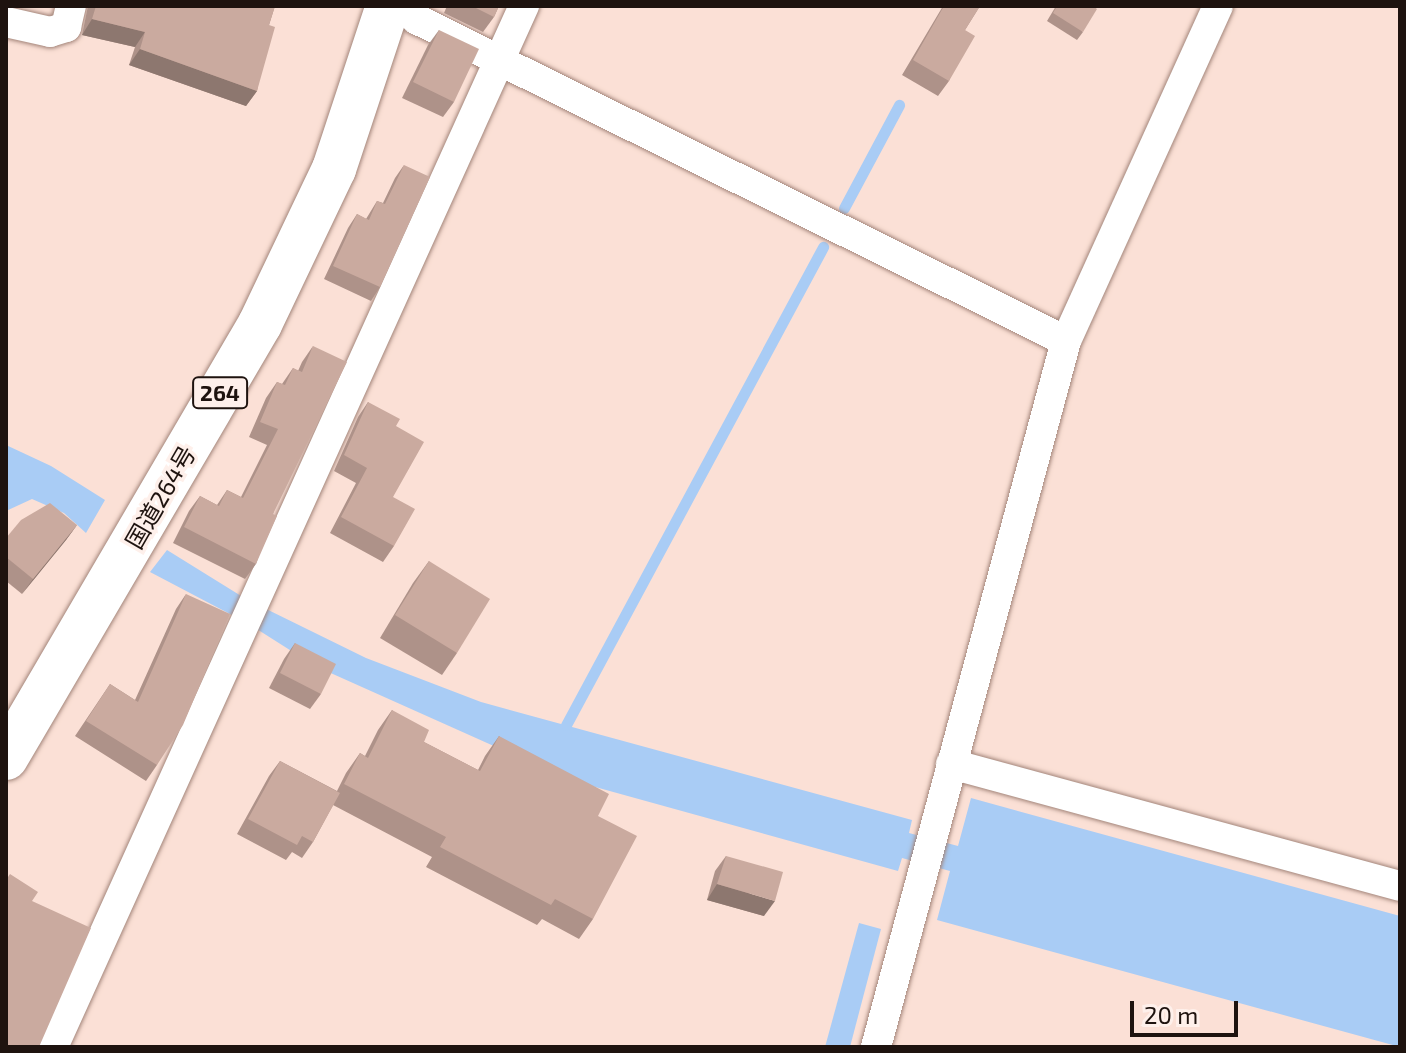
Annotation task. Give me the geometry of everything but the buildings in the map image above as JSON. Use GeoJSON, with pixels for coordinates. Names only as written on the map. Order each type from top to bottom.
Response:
{"type":"FeatureCollection","features":[{"type":"Feature","properties":{"kind":"highway","name":"国道264号"},"geometry":{"type":"LineString","coordinates":[[6,758],[260,324],[334,169],[388,6]]}},
{"type":"Feature","properties":{"kind":"street"},"geometry":{"type":"LineString","coordinates":[[6,22],[50,32],[66,27],[71,6]]}},
{"type":"Feature","properties":{"kind":"street"},"geometry":{"type":"LineString","coordinates":[[404,6],[416,19],[1066,341]]}},
{"type":"Feature","properties":{"kind":"street"},"geometry":{"type":"LineString","coordinates":[[53,1047],[260,596],[524,6]]}},
{"type":"Feature","properties":{"kind":"street"},"geometry":{"type":"LineString","coordinates":[[876,1047],[1066,341],[1218,6]]}},
{"type":"Feature","properties":{"kind":"street"},"geometry":{"type":"LineString","coordinates":[[951,764],[1400,886]]}},
{"type":"Feature","properties":{"kind":"water"},"geometry":{"type":"Polygon","coordinates":[[[6,445],[51,466],[105,500],[86,533],[64,513],[32,499],[6,511],[6,445]]]}},
{"type":"Feature","properties":{"kind":"water"},"geometry":{"type":"Polygon","coordinates":[[[167,550],[246,599],[366,658],[481,702],[912,820],[909,833],[958,846],[971,798],[1400,916],[1400,1047],[937,920],[950,871],[902,858],[898,871],[570,780],[315,666],[249,624],[150,572],[167,550]]]}},
{"type":"Feature","properties":{"kind":"water"},"geometry":{"type":"Polygon","coordinates":[[[859,923],[881,929],[850,1047],[825,1047],[859,923]]]}},
{"type":"Feature","properties":{"kind":"waterway"},"geometry":{"type":"LineString","coordinates":[[844,208],[899,105]]}},
{"type":"Feature","properties":{"kind":"waterway"},"geometry":{"type":"LineString","coordinates":[[566,725],[823,247]]}}]}
